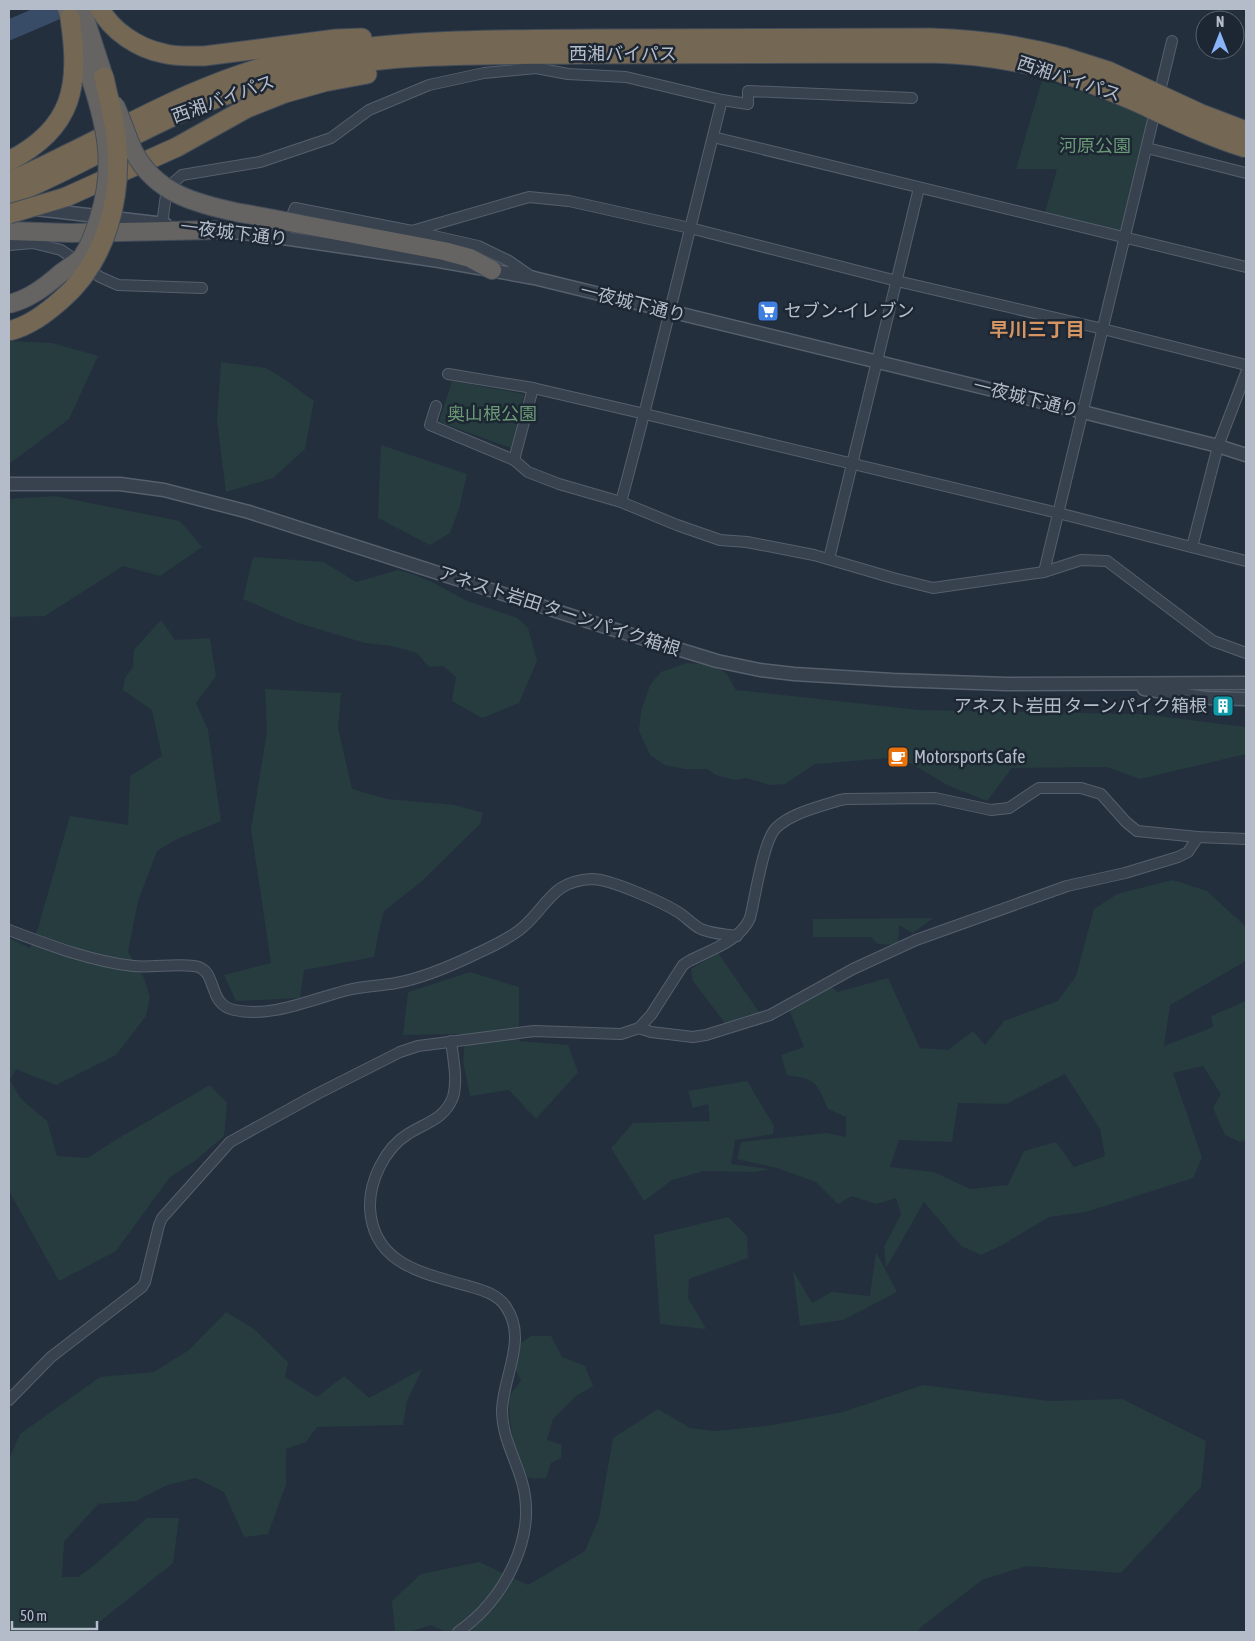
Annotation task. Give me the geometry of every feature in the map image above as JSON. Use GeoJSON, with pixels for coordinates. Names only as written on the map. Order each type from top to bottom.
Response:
{"type":"FeatureCollection","features":[{"type":"Feature","properties":{"kind":"highway"},"geometry":{"type":"LineString","coordinates":[[100,9],[115,27],[128,38],[162,53],[182,56],[204,56],[336,39],[466,40]]}},
{"type":"Feature","properties":{"kind":"highway"},"geometry":{"type":"LineString","coordinates":[[73,12],[104,77],[134,152],[159,183],[170,191],[212,207],[444,251],[470,258],[492,270]]}},
{"type":"Feature","properties":{"kind":"highway"},"geometry":{"type":"LineString","coordinates":[[9,161],[38,143],[62,116],[69,101],[75,67],[73,12]]}},
{"type":"Feature","properties":{"kind":"highway"},"geometry":{"type":"LineString","coordinates":[[9,319],[36,308],[50,299],[73,274],[90,242],[103,205],[109,168],[109,153],[103,115],[73,12]]}},
{"type":"Feature","properties":{"kind":"highway","name":"西湘バイパス"},"geometry":{"type":"LineString","coordinates":[[9,196],[47,180],[239,75],[276,64],[316,56],[409,44],[466,40],[961,38],[1013,44],[1060,64],[1182,124],[1220,140],[1246,148]]}},
{"type":"Feature","properties":{"kind":"highway","name":"西湘バイパス"},"geometry":{"type":"LineString","coordinates":[[9,181],[181,106],[286,76],[380,61],[505,55],[940,53],[985,56],[1108,71],[1199,113],[1246,131]]}},
{"type":"Feature","properties":{"kind":"highway"},"geometry":{"type":"LineString","coordinates":[[9,214],[66,197],[177,147],[247,108],[285,93],[324,82],[505,55]]}},
{"type":"Feature","properties":{"kind":"highway"},"geometry":{"type":"LineString","coordinates":[[9,331],[31,323],[67,295],[83,277],[101,245],[114,205],[118,169],[116,135],[104,77]]}},
{"type":"Feature","properties":{"kind":"highway"},"geometry":{"type":"LineString","coordinates":[[9,232],[215,230]]}},
{"type":"Feature","properties":{"kind":"highway"},"geometry":{"type":"LineString","coordinates":[[9,304],[28,297],[45,287],[81,258]]}},
{"type":"Feature","properties":{"kind":"street"},"geometry":{"type":"LineString","coordinates":[[1044,572],[1172,41]]}},
{"type":"Feature","properties":{"kind":"street"},"geometry":{"type":"LineString","coordinates":[[162,224],[167,188],[182,175],[260,162],[331,138],[369,110],[429,85],[484,73],[536,68],[568,74],[626,77],[722,100],[748,104],[748,91],[912,98]]}},
{"type":"Feature","properties":{"kind":"street"},"geometry":{"type":"LineString","coordinates":[[622,502],[722,100]]}},
{"type":"Feature","properties":{"kind":"street"},"geometry":{"type":"LineString","coordinates":[[713,137],[1246,267]]}},
{"type":"Feature","properties":{"kind":"street"},"geometry":{"type":"LineString","coordinates":[[1147,148],[1246,173]]}},
{"type":"Feature","properties":{"kind":"street"},"geometry":{"type":"LineString","coordinates":[[829,559],[919,188]]}},
{"type":"Feature","properties":{"kind":"street"},"geometry":{"type":"LineString","coordinates":[[412,231],[529,197],[569,201],[690,228],[897,281],[1103,329],[1246,365]]}},
{"type":"Feature","properties":{"kind":"street","name":"一夜城下通り"},"geometry":{"type":"LineString","coordinates":[[9,204],[66,213],[284,238],[439,261],[534,278],[1083,412],[1218,446],[1246,455]]}},
{"type":"Feature","properties":{"kind":"street"},"geometry":{"type":"LineString","coordinates":[[284,238],[295,208],[478,246],[509,261],[534,278]]}},
{"type":"Feature","properties":{"kind":"street"},"geometry":{"type":"LineString","coordinates":[[9,245],[33,243],[61,250],[100,277],[118,285],[202,288]]}},
{"type":"Feature","properties":{"kind":"street"},"geometry":{"type":"LineString","coordinates":[[1192,547],[1218,446],[1246,373]]}},
{"type":"Feature","properties":{"kind":"street"},"geometry":{"type":"LineString","coordinates":[[448,374],[533,388],[645,414],[1058,513],[1246,561]]}},
{"type":"Feature","properties":{"kind":"street"},"geometry":{"type":"LineString","coordinates":[[514,460],[533,388]]}},
{"type":"Feature","properties":{"kind":"street"},"geometry":{"type":"LineString","coordinates":[[436,406],[430,425],[514,460],[528,472],[559,484],[622,502],[677,525],[720,540],[746,542],[814,555],[933,588],[1044,572],[1082,560],[1108,561],[1213,641],[1246,653]]}},
{"type":"Feature","properties":{"kind":"street","name":"アネスト岩田 ターンパイク箱根"},"geometry":{"type":"LineString","coordinates":[[9,484],[120,484],[164,490],[249,512],[718,662],[760,670],[821,676],[996,684],[1246,683]]}},
{"type":"Feature","properties":{"kind":"street","name":"アネスト岩田 ターンパイク箱根"},"geometry":{"type":"LineString","coordinates":[[1120,685],[1185,696],[1246,699]]}},
{"type":"Feature","properties":{"kind":"street"},"geometry":{"type":"LineString","coordinates":[[9,1400],[51,1357],[142,1287],[162,1218],[230,1142],[316,1094],[400,1052],[418,1046],[534,1031],[621,1034],[639,1028],[652,1015],[683,965],[737,936],[747,926],[768,842],[774,830],[790,818],[840,800],[935,798],[1000,810],[1010,808],[1039,788],[1081,788],[1101,794],[1126,822],[1137,831],[1198,837],[1246,839]]}},
{"type":"Feature","properties":{"kind":"street"},"geometry":{"type":"LineString","coordinates":[[639,1028],[651,1032],[694,1037],[770,1015],[853,969],[916,940],[1066,886],[1125,873],[1178,857],[1192,848],[1198,837]]}},
{"type":"Feature","properties":{"kind":"street"},"geometry":{"type":"LineString","coordinates":[[9,930],[56,948],[102,961],[133,966],[192,965],[200,967],[208,975],[216,997],[224,1007],[245,1012],[307,1004],[350,989],[396,983],[431,973],[464,960],[512,935],[528,923],[560,887],[586,880],[594,879],[620,885],[676,911],[698,928],[714,933],[737,936]]}},
{"type":"Feature","properties":{"kind":"street"},"geometry":{"type":"LineString","coordinates":[[451,1041],[455,1079],[452,1098],[446,1110],[439,1118],[408,1134],[395,1144],[384,1157],[377,1173],[370,1206],[372,1221],[380,1242],[401,1264],[490,1293],[501,1300],[514,1324],[513,1356],[502,1409],[504,1432],[522,1484],[526,1505],[522,1544],[494,1597],[479,1615],[458,1632]]}},
{"type":"Feature","properties":{"kind":"green space","name":"河原公園"},"geometry":{"type":"Polygon","coordinates":[[[1042,80],[1071,88],[1150,118],[1121,232],[1045,213],[1057,169],[1016,169],[1042,80]]]}},
{"type":"Feature","properties":{"kind":"green space"},"geometry":{"type":"Polygon","coordinates":[[[9,341],[52,343],[98,356],[69,419],[9,464],[9,341]]]}},
{"type":"Feature","properties":{"kind":"green space"},"geometry":{"type":"Polygon","coordinates":[[[221,362],[266,368],[314,401],[305,449],[273,478],[226,492],[217,421],[221,362]]]}},
{"type":"Feature","properties":{"kind":"green space","name":"奥山根公園"},"geometry":{"type":"Polygon","coordinates":[[[452,381],[524,394],[511,448],[439,422],[452,381]]]}},
{"type":"Feature","properties":{"kind":"green space"},"geometry":{"type":"Polygon","coordinates":[[[381,445],[467,474],[459,509],[450,533],[430,545],[378,518],[381,445]]]}},
{"type":"Feature","properties":{"kind":"green space"},"geometry":{"type":"Polygon","coordinates":[[[55,496],[180,521],[202,547],[160,576],[123,566],[45,616],[9,617],[9,499],[55,496]]]}},
{"type":"Feature","properties":{"kind":"green space"},"geometry":{"type":"Polygon","coordinates":[[[253,557],[324,562],[356,582],[398,570],[432,582],[467,601],[517,618],[528,628],[537,661],[519,703],[482,718],[452,701],[456,677],[443,666],[429,667],[417,653],[392,646],[365,643],[298,623],[243,599],[253,557]]]}},
{"type":"Feature","properties":{"kind":"green space"},"geometry":{"type":"Polygon","coordinates":[[[161,620],[175,640],[210,638],[216,676],[196,703],[208,730],[221,821],[175,840],[157,851],[138,901],[128,952],[144,978],[150,997],[146,1016],[116,1055],[56,1085],[16,1069],[10,1080],[20,1098],[47,1121],[57,1156],[88,1158],[210,1085],[227,1103],[224,1136],[196,1160],[170,1177],[116,1251],[59,1281],[9,1191],[9,938],[30,948],[38,928],[70,816],[128,825],[130,776],[162,756],[152,710],[123,690],[125,678],[133,667],[134,650],[161,620]]]}},
{"type":"Feature","properties":{"kind":"green space"},"geometry":{"type":"Polygon","coordinates":[[[687,663],[711,665],[726,673],[736,690],[919,710],[1141,714],[1246,727],[1246,754],[1140,779],[1107,767],[1012,768],[987,801],[949,786],[900,757],[815,764],[785,784],[770,785],[746,778],[734,780],[716,775],[707,769],[685,769],[665,765],[650,755],[639,731],[641,711],[650,685],[661,672],[687,663]]]}},
{"type":"Feature","properties":{"kind":"green space"},"geometry":{"type":"Polygon","coordinates":[[[265,689],[341,693],[338,728],[352,789],[387,799],[455,805],[483,813],[480,824],[421,882],[384,911],[374,957],[304,970],[300,998],[236,1001],[224,975],[271,963],[251,829],[267,732],[265,689]]]}},
{"type":"Feature","properties":{"kind":"green space"},"geometry":{"type":"Polygon","coordinates":[[[1173,880],[1207,891],[1246,927],[1246,961],[1170,1005],[1164,1046],[1213,1027],[1211,1016],[1246,1001],[1246,1140],[1240,1142],[1225,1135],[1213,1108],[1221,1094],[1203,1066],[1173,1073],[1202,1158],[1193,1178],[1086,1212],[1049,1217],[1004,1244],[981,1255],[961,1246],[924,1202],[886,1268],[884,1247],[901,1214],[896,1198],[876,1204],[852,1196],[838,1204],[816,1182],[777,1168],[737,1159],[741,1142],[827,1133],[846,1137],[846,1117],[828,1109],[818,1087],[804,1078],[787,1075],[781,1055],[804,1047],[787,1004],[826,983],[838,992],[888,978],[920,1048],[948,1050],[973,1031],[985,1045],[1004,1021],[1058,1001],[1076,976],[1094,909],[1117,894],[1173,880]],[[1065,1074],[1006,1104],[958,1103],[952,1142],[899,1140],[890,1167],[934,1172],[970,1189],[1008,1185],[1024,1151],[1056,1142],[1074,1167],[1105,1156],[1100,1129],[1065,1074]]]}},
{"type":"Feature","properties":{"kind":"green space"},"geometry":{"type":"Polygon","coordinates":[[[933,918],[913,933],[899,925],[898,945],[878,944],[871,937],[813,937],[813,919],[933,918]]]}},
{"type":"Feature","properties":{"kind":"green space"},"geometry":{"type":"Polygon","coordinates":[[[718,953],[759,1012],[725,1023],[693,981],[691,969],[718,953]]]}},
{"type":"Feature","properties":{"kind":"green space"},"geometry":{"type":"Polygon","coordinates":[[[470,972],[519,987],[519,1041],[568,1045],[578,1072],[536,1119],[509,1090],[470,1096],[463,1061],[466,1034],[403,1035],[408,992],[470,972]]]}},
{"type":"Feature","properties":{"kind":"green space"},"geometry":{"type":"Polygon","coordinates":[[[747,1081],[774,1126],[773,1134],[735,1140],[731,1164],[770,1169],[754,1172],[704,1171],[672,1180],[644,1201],[611,1148],[633,1123],[710,1121],[708,1104],[693,1108],[688,1091],[747,1081]]]}},
{"type":"Feature","properties":{"kind":"green space"},"geometry":{"type":"Polygon","coordinates":[[[728,1217],[747,1236],[748,1258],[689,1279],[688,1298],[706,1329],[660,1324],[654,1235],[728,1217]]]}},
{"type":"Feature","properties":{"kind":"green space"},"geometry":{"type":"Polygon","coordinates":[[[876,1252],[897,1292],[843,1320],[800,1326],[793,1271],[812,1303],[832,1292],[870,1296],[876,1252]]]}},
{"type":"Feature","properties":{"kind":"green space"},"geometry":{"type":"Polygon","coordinates":[[[226,1312],[254,1329],[288,1362],[285,1377],[317,1397],[344,1376],[369,1398],[422,1369],[407,1401],[403,1425],[317,1427],[306,1442],[286,1449],[286,1485],[268,1534],[244,1537],[224,1492],[196,1478],[167,1485],[136,1501],[98,1504],[64,1542],[62,1577],[78,1577],[97,1563],[147,1518],[179,1518],[173,1563],[87,1632],[9,1631],[9,1459],[20,1434],[100,1377],[154,1372],[189,1350],[226,1312]]]}},
{"type":"Feature","properties":{"kind":"green space"},"geometry":{"type":"Polygon","coordinates":[[[531,1336],[551,1336],[562,1357],[585,1366],[593,1386],[576,1396],[553,1419],[547,1440],[562,1445],[561,1458],[551,1463],[546,1478],[530,1478],[525,1474],[516,1453],[509,1414],[510,1396],[521,1380],[514,1367],[515,1347],[531,1336]]]}},
{"type":"Feature","properties":{"kind":"green space"},"geometry":{"type":"Polygon","coordinates":[[[923,1385],[1049,1401],[1122,1399],[1206,1441],[1201,1487],[1121,1573],[1026,1566],[982,1580],[921,1627],[918,1632],[446,1632],[431,1625],[409,1632],[395,1632],[392,1601],[421,1574],[479,1562],[528,1585],[585,1551],[599,1518],[613,1438],[658,1409],[690,1428],[716,1431],[773,1425],[843,1412],[923,1385]]]}},
{"type":"Feature","properties":{"kind":"waterway"},"geometry":{"type":"LineString","coordinates":[[9,30],[58,9]]}},
{"type":"Feature","properties":{"kind":"place","name":"セブン-イレブン"},"geometry":{"type":"Point","coordinates":[768,311]}},
{"type":"Feature","properties":{"kind":"place","name":"アネスト岩田 ターンパイク箱根"},"geometry":{"type":"Point","coordinates":[1223,706]}},
{"type":"Feature","properties":{"kind":"place","name":"Motorsports Cafe"},"geometry":{"type":"Point","coordinates":[898,757]}},
{"type":"Feature","properties":{"kind":"district","name":"早川三丁目"},"geometry":{"type":"Point","coordinates":[1037,329]}}]}
